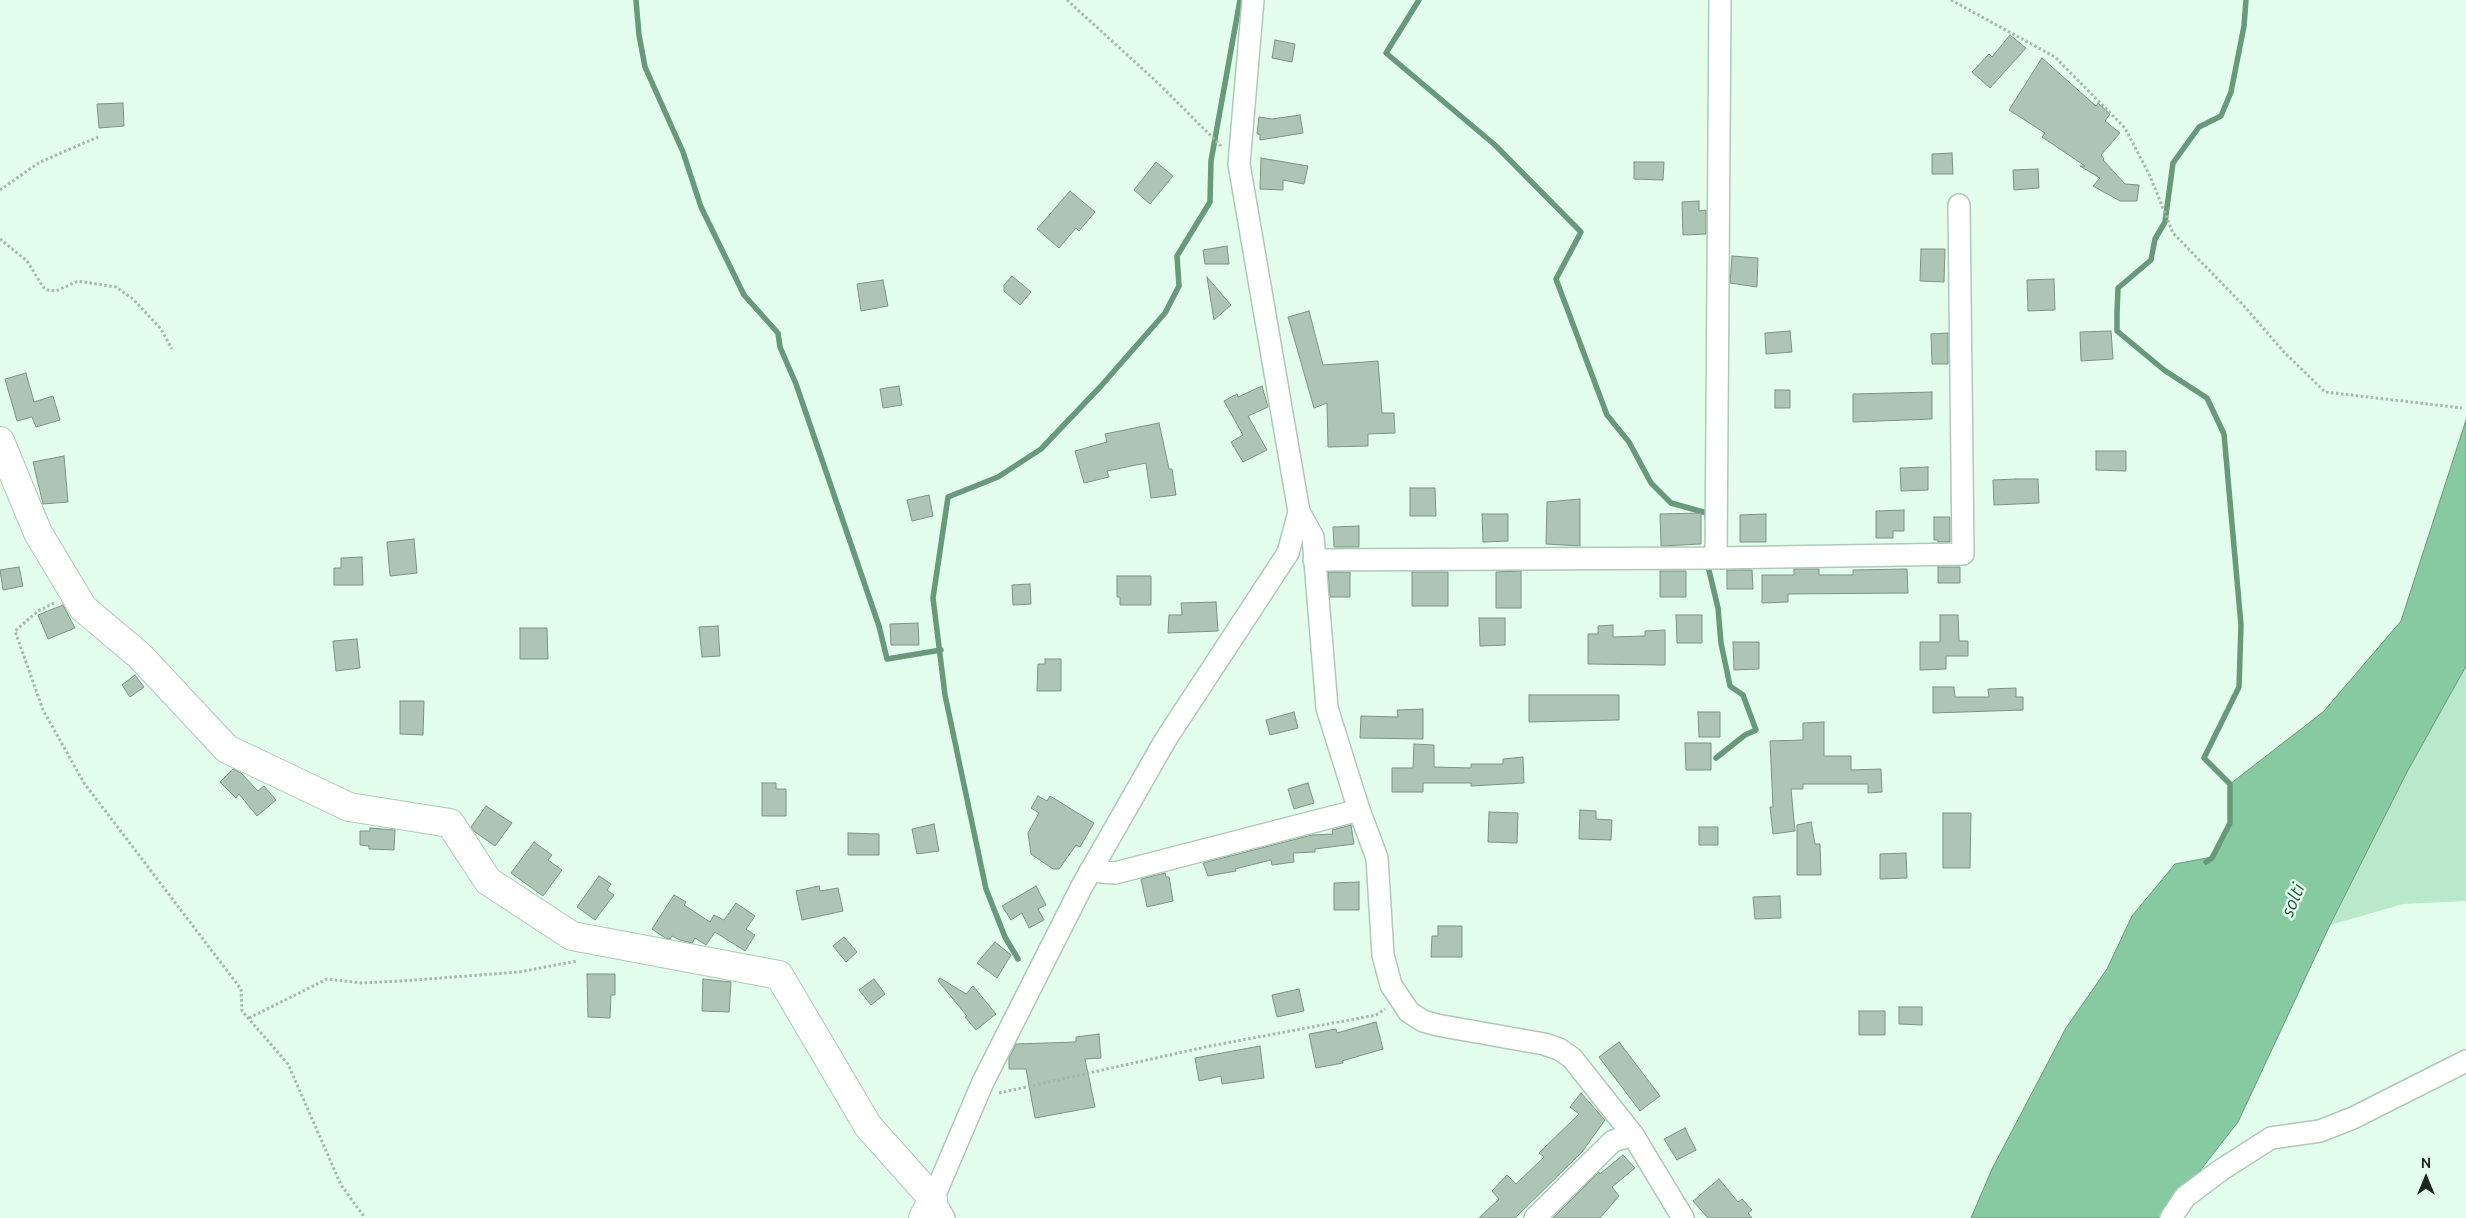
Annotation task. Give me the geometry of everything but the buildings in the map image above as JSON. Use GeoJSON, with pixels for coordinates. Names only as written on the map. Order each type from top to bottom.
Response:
{"type":"FeatureCollection","features":[{"type":"Feature","properties":{"kind":"street"},"geometry":{"type":"LineString","coordinates":[[1252,0],[1239,164],[1299,512],[1313,537],[1327,708],[1359,810],[1377,858],[1386,970],[1391,985],[1409,1012],[1437,1026],[1528,1040],[1559,1049],[1572,1058],[1633,1135],[1683,1218]]}},
{"type":"Feature","properties":{"kind":"street"},"geometry":{"type":"LineString","coordinates":[[1716,558],[1720,0]]}},
{"type":"Feature","properties":{"kind":"street"},"geometry":{"type":"LineString","coordinates":[[1314,560],[1716,558],[1963,554],[1959,205]]}},
{"type":"Feature","properties":{"kind":"street"},"geometry":{"type":"LineString","coordinates":[[0,441],[38,533],[83,608],[140,656],[227,749],[349,807],[450,823],[488,881],[572,936],[780,975],[868,1126],[933,1212]]}},
{"type":"Feature","properties":{"kind":"street"},"geometry":{"type":"LineString","coordinates":[[933,1212],[976,1098],[1090,871],[1166,739],[1288,553],[1299,512]]}},
{"type":"Feature","properties":{"kind":"street"},"geometry":{"type":"LineString","coordinates":[[1090,871],[1115,873],[1359,810]]}},
{"type":"Feature","properties":{"kind":"street"},"geometry":{"type":"LineString","coordinates":[[2171,1218],[2186,1198],[2221,1170],[2271,1138],[2320,1131],[2353,1118],[2466,1061]]}},
{"type":"Feature","properties":{"kind":"street"},"geometry":{"type":"LineString","coordinates":[[1534,1218],[1613,1141],[1633,1135]]}},
{"type":"Feature","properties":{"kind":"path"},"geometry":{"type":"LineString","coordinates":[[1067,0],[1158,83],[1239,164]]}},
{"type":"Feature","properties":{"kind":"path"},"geometry":{"type":"LineString","coordinates":[[1951,0],[2055,57],[2125,128],[2150,176],[2173,233],[2244,306],[2283,351],[2325,392],[2462,408]]}},
{"type":"Feature","properties":{"kind":"path"},"geometry":{"type":"LineString","coordinates":[[0,190],[40,162],[98,137]]}},
{"type":"Feature","properties":{"kind":"path"},"geometry":{"type":"LineString","coordinates":[[0,239],[27,261],[43,287],[48,290],[56,291],[78,281],[116,287],[133,299],[161,329],[172,350]]}},
{"type":"Feature","properties":{"kind":"path"},"geometry":{"type":"LineString","coordinates":[[74,593],[38,611],[15,631],[43,710],[84,783],[241,989],[242,1010],[288,1064],[341,1185],[365,1218]]}},
{"type":"Feature","properties":{"kind":"path"},"geometry":{"type":"LineString","coordinates":[[249,1018],[328,980],[362,983],[519,972],[584,960]]}},
{"type":"Feature","properties":{"kind":"path"},"geometry":{"type":"LineString","coordinates":[[976,1098],[1210,1046],[1376,1015],[1399,999]]}},
{"type":"Feature","properties":{"kind":"shaded area"},"geometry":{"type":"Polygon","coordinates":[[[2466,666],[2466,901],[2403,904],[2330,925],[2407,772],[2466,666]]]}},
{"type":"Feature","properties":{"kind":"water","name":"solti"},"geometry":{"type":"Polygon","coordinates":[[[2466,420],[2466,666],[2407,772],[2330,925],[2238,1122],[2163,1218],[1971,1218],[1992,1169],[2066,1028],[2107,969],[2132,916],[2175,864],[2212,857],[2230,823],[2230,784],[2323,712],[2401,621],[2466,420]]]}},
{"type":"Feature","properties":{"kind":"waterway"},"geometry":{"type":"LineString","coordinates":[[636,0],[639,35],[645,67],[683,152],[701,207],[744,295],[778,333],[780,347],[796,384],[879,626],[887,659],[941,650]]}},
{"type":"Feature","properties":{"kind":"waterway"},"geometry":{"type":"LineString","coordinates":[[1018,959],[1005,937],[986,889],[945,695],[933,598],[948,497],[998,477],[1041,449],[1101,386],[1165,313],[1179,286],[1177,256],[1210,202],[1211,161],[1240,0]]}},
{"type":"Feature","properties":{"kind":"waterway"},"geometry":{"type":"LineString","coordinates":[[1419,0],[1386,53],[1495,145],[1581,232],[1556,279],[1607,415],[1629,442],[1651,483],[1671,503],[1707,513],[1707,518]]}},
{"type":"Feature","properties":{"kind":"waterway"},"geometry":{"type":"LineString","coordinates":[[2206,862],[2212,858],[2230,823],[2230,784],[2204,758],[2239,687],[2241,625],[2224,434],[2207,398],[2164,370],[2117,331],[2118,288],[2151,260],[2155,239],[2165,222],[2173,163],[2199,127],[2221,116],[2231,92],[2244,26],[2246,0]]}},
{"type":"Feature","properties":{"kind":"waterway"},"geometry":{"type":"LineString","coordinates":[[1707,562],[1718,608],[1721,643],[1730,686],[1743,695],[1756,730],[1745,735],[1716,758]]}}]}
